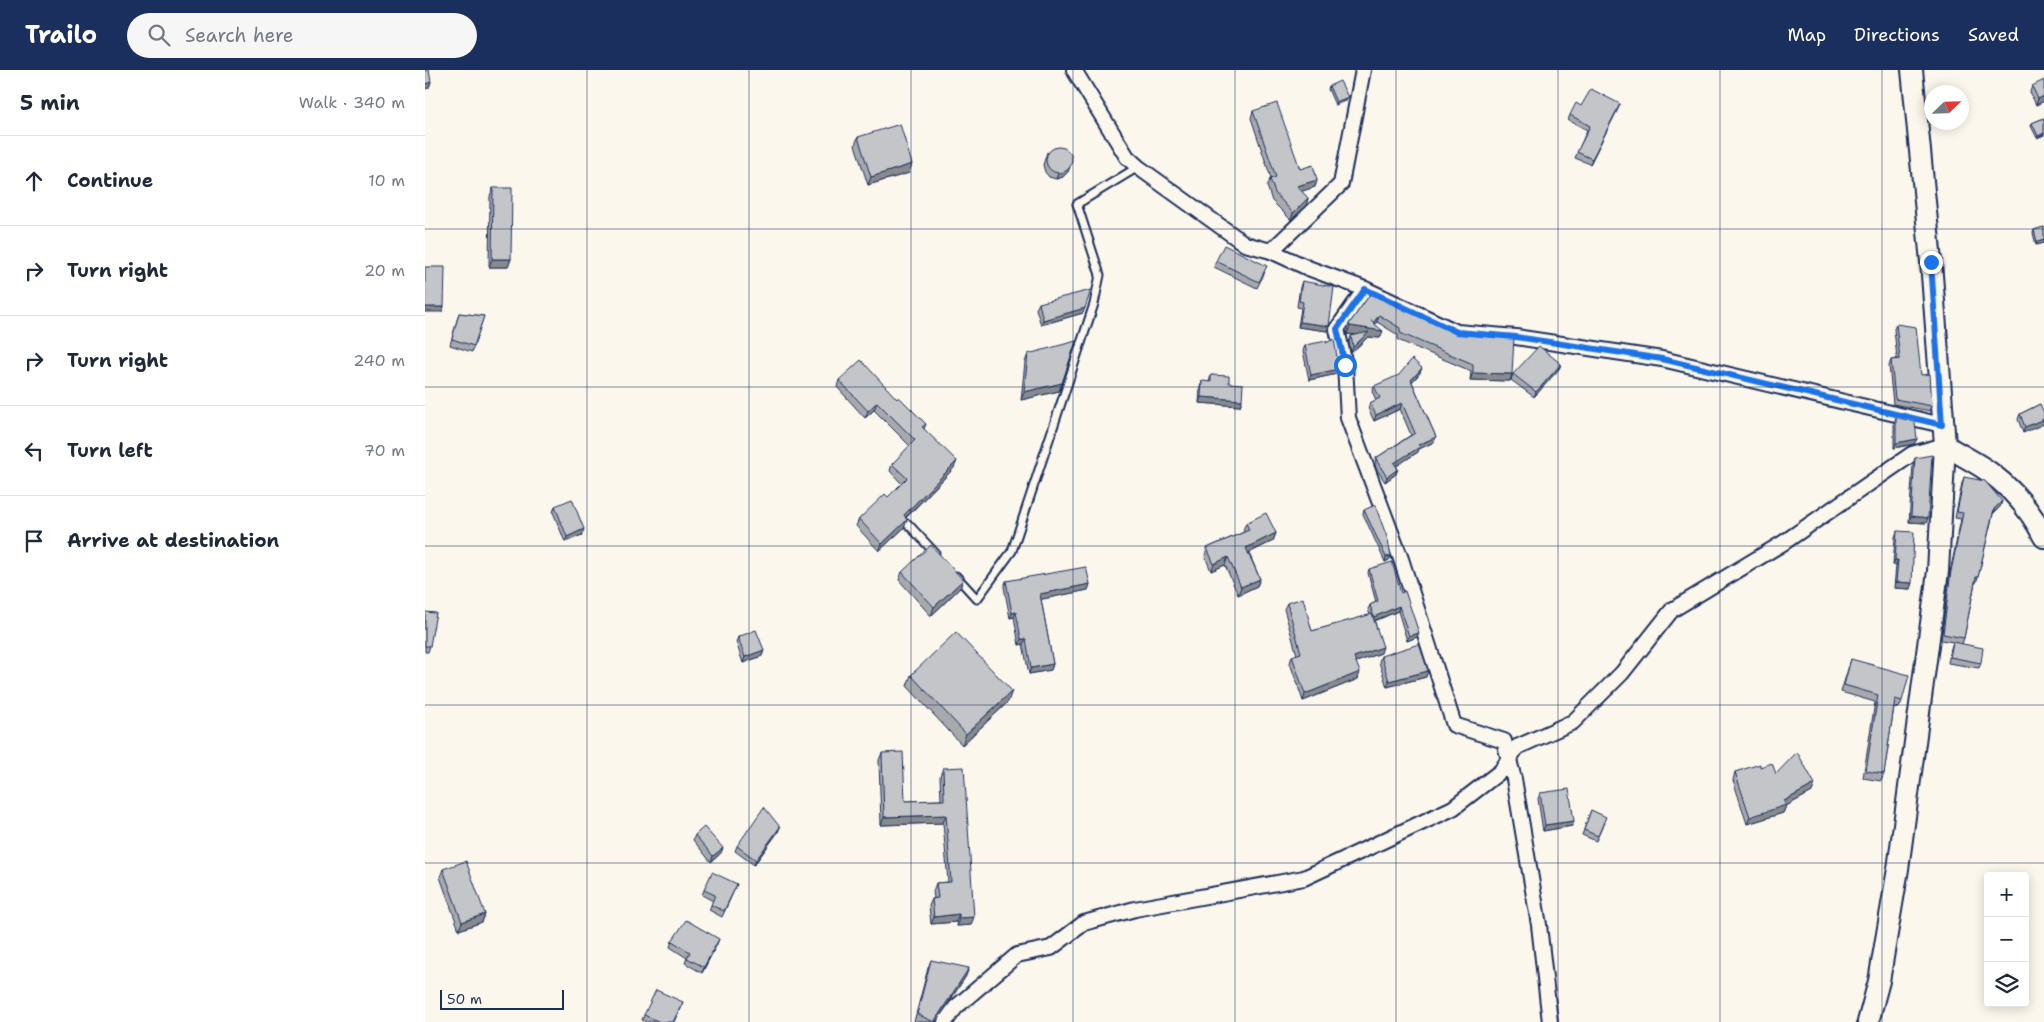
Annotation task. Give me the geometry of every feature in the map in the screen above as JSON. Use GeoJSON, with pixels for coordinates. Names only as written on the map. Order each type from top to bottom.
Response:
{"type":"FeatureCollection","features":[{"type":"Feature","properties":{"kind":"main road"},"geometry":{"type":"LineString","coordinates":[[1868,1022],[1879,982],[1912,776],[1938,572],[1945,445],[1931,262],[1912,70]]}},
{"type":"Feature","properties":{"kind":"main road"},"geometry":{"type":"LineString","coordinates":[[1945,445],[1991,473],[2016,496],[2037,524],[2044,537]]}},
{"type":"Feature","properties":{"kind":"street"},"geometry":{"type":"LineString","coordinates":[[1074,70],[1127,157],[1138,167],[1245,244],[1271,251],[1308,268],[1365,289],[1457,332],[1516,337],[1662,359],[1942,425]]}},
{"type":"Feature","properties":{"kind":"street"},"geometry":{"type":"LineString","coordinates":[[1271,251],[1341,184],[1363,70]]}},
{"type":"Feature","properties":{"kind":"street"},"geometry":{"type":"LineString","coordinates":[[1365,289],[1337,329],[1345,365],[1348,418],[1401,559],[1454,725],[1504,741],[1514,779],[1539,925],[1551,1022]]}},
{"type":"Feature","properties":{"kind":"street"},"geometry":{"type":"LineString","coordinates":[[945,1022],[956,1007],[1017,955],[1051,948],[1084,923],[1135,909],[1304,878],[1453,808],[1501,771],[1517,747],[1573,722],[1622,673],[1672,610],[1783,543],[1913,454],[1945,445]]}},
{"type":"Feature","properties":{"kind":"lane"},"geometry":{"type":"LineString","coordinates":[[952,572],[977,599],[1012,551],[1101,275],[1077,204],[1138,167]]}},
{"type":"Feature","properties":{"kind":"lane"},"geometry":{"type":"LineString","coordinates":[[909,524],[939,558]]}},
{"type":"Feature","properties":{"kind":"building"},"geometry":{"type":"Polygon","coordinates":[[[425,70],[429,70],[431,82],[425,84],[425,70]]]}},
{"type":"Feature","properties":{"kind":"building"},"geometry":{"type":"Polygon","coordinates":[[[2044,80],[2044,96],[2038,99],[2032,86],[2044,80]]]}},
{"type":"Feature","properties":{"kind":"building"},"geometry":{"type":"Polygon","coordinates":[[[1340,81],[1348,97],[1336,102],[1329,86],[1340,81]]]}},
{"type":"Feature","properties":{"kind":"building"},"geometry":{"type":"Polygon","coordinates":[[[1591,89],[1620,104],[1592,159],[1577,152],[1590,126],[1570,115],[1576,103],[1581,106],[1591,89]]]}},
{"type":"Feature","properties":{"kind":"building"},"geometry":{"type":"Polygon","coordinates":[[[1277,103],[1300,169],[1313,165],[1317,180],[1297,186],[1308,198],[1293,213],[1275,193],[1270,179],[1276,177],[1253,111],[1277,103]]]}},
{"type":"Feature","properties":{"kind":"building"},"geometry":{"type":"Polygon","coordinates":[[[2044,118],[2044,133],[2038,136],[2032,123],[2044,118]]]}},
{"type":"Feature","properties":{"kind":"building"},"geometry":{"type":"Polygon","coordinates":[[[900,124],[912,164],[871,177],[858,137],[900,124]]]}},
{"type":"Feature","properties":{"kind":"building"},"geometry":{"type":"Polygon","coordinates":[[[1059,147],[1069,150],[1072,160],[1069,170],[1059,173],[1049,170],[1046,160],[1049,150],[1059,147]]]}},
{"type":"Feature","properties":{"kind":"building"},"geometry":{"type":"Polygon","coordinates":[[[493,188],[512,188],[511,259],[492,259],[493,188]]]}},
{"type":"Feature","properties":{"kind":"building"},"geometry":{"type":"Polygon","coordinates":[[[2044,227],[2044,240],[2037,242],[2034,230],[2044,227]]]}},
{"type":"Feature","properties":{"kind":"building"},"geometry":{"type":"Polygon","coordinates":[[[1224,245],[1267,266],[1259,282],[1216,261],[1224,245]]]}},
{"type":"Feature","properties":{"kind":"building"},"geometry":{"type":"Polygon","coordinates":[[[425,267],[445,267],[444,307],[425,307],[425,267]]]}},
{"type":"Feature","properties":{"kind":"building"},"geometry":{"type":"Polygon","coordinates":[[[1302,281],[1334,287],[1329,326],[1300,322],[1303,302],[1299,301],[1302,281]]]}},
{"type":"Feature","properties":{"kind":"building"},"geometry":{"type":"Polygon","coordinates":[[[1091,290],[1085,308],[1043,320],[1039,303],[1091,290]]]}},
{"type":"Feature","properties":{"kind":"building"},"geometry":{"type":"Polygon","coordinates":[[[1371,293],[1456,333],[1514,338],[1512,374],[1473,373],[1473,364],[1400,333],[1400,328],[1379,315],[1374,322],[1371,321],[1383,331],[1350,326],[1349,324],[1371,293]]]}},
{"type":"Feature","properties":{"kind":"building"},"geometry":{"type":"Polygon","coordinates":[[[459,313],[484,316],[474,346],[452,339],[459,313]]]}},
{"type":"Feature","properties":{"kind":"building"},"geometry":{"type":"Polygon","coordinates":[[[1896,324],[1916,327],[1921,375],[1930,374],[1932,406],[1895,399],[1891,360],[1900,359],[1896,324]]]}},
{"type":"Feature","properties":{"kind":"building"},"geometry":{"type":"Polygon","coordinates":[[[1369,332],[1353,347],[1351,336],[1369,332]]]}},
{"type":"Feature","properties":{"kind":"building"},"geometry":{"type":"Polygon","coordinates":[[[1334,339],[1339,369],[1311,375],[1305,345],[1327,341],[1326,343],[1334,339]]]}},
{"type":"Feature","properties":{"kind":"building"},"geometry":{"type":"Polygon","coordinates":[[[1076,341],[1062,383],[1024,392],[1028,354],[1076,341]]]}},
{"type":"Feature","properties":{"kind":"building"},"geometry":{"type":"Polygon","coordinates":[[[1539,346],[1561,364],[1536,392],[1513,374],[1539,346]]]}},
{"type":"Feature","properties":{"kind":"building"},"geometry":{"type":"Polygon","coordinates":[[[1412,359],[1422,368],[1411,380],[1436,437],[1418,445],[1420,447],[1394,463],[1398,469],[1387,477],[1376,458],[1415,433],[1402,403],[1376,415],[1370,403],[1380,398],[1374,386],[1399,375],[1412,359]]]}},
{"type":"Feature","properties":{"kind":"building"},"geometry":{"type":"Polygon","coordinates":[[[861,360],[897,399],[899,397],[926,424],[922,427],[957,461],[904,515],[907,520],[882,544],[859,519],[885,494],[888,497],[907,478],[892,464],[915,440],[877,402],[868,411],[839,380],[861,360]]]}},
{"type":"Feature","properties":{"kind":"building"},"geometry":{"type":"Polygon","coordinates":[[[1211,375],[1229,376],[1229,383],[1243,384],[1242,400],[1201,397],[1202,381],[1211,382],[1211,375]]]}},
{"type":"Feature","properties":{"kind":"building"},"geometry":{"type":"Polygon","coordinates":[[[2040,404],[2044,413],[2044,419],[2025,427],[2020,414],[2040,404]]]}},
{"type":"Feature","properties":{"kind":"building"},"geometry":{"type":"Polygon","coordinates":[[[1896,417],[1915,422],[1917,439],[1896,443],[1896,417]]]}},
{"type":"Feature","properties":{"kind":"building"},"geometry":{"type":"Polygon","coordinates":[[[1932,455],[1928,518],[1911,516],[1915,458],[1932,455]]]}},
{"type":"Feature","properties":{"kind":"building"},"geometry":{"type":"Polygon","coordinates":[[[1964,477],[1985,481],[2002,501],[1994,509],[1978,577],[1976,577],[1964,638],[1943,634],[1951,571],[1963,513],[1957,512],[1964,477]]]}},
{"type":"Feature","properties":{"kind":"building"},"geometry":{"type":"Polygon","coordinates":[[[572,499],[584,529],[567,537],[555,506],[572,499]]]}},
{"type":"Feature","properties":{"kind":"building"},"geometry":{"type":"Polygon","coordinates":[[[1375,505],[1388,540],[1391,556],[1386,557],[1364,510],[1375,505]]]}},
{"type":"Feature","properties":{"kind":"building"},"geometry":{"type":"Polygon","coordinates":[[[1266,513],[1276,533],[1246,548],[1260,579],[1241,587],[1228,557],[1214,564],[1207,548],[1249,530],[1246,523],[1266,513]]]}},
{"type":"Feature","properties":{"kind":"building"},"geometry":{"type":"Polygon","coordinates":[[[1897,531],[1914,532],[1912,583],[1896,582],[1898,560],[1895,560],[1897,531]]]}},
{"type":"Feature","properties":{"kind":"building"},"geometry":{"type":"Polygon","coordinates":[[[931,545],[963,580],[934,607],[902,572],[931,545]]]}},
{"type":"Feature","properties":{"kind":"building"},"geometry":{"type":"Polygon","coordinates":[[[1392,562],[1401,593],[1405,591],[1419,633],[1409,636],[1399,606],[1374,617],[1370,605],[1378,601],[1369,569],[1392,562]]]}},
{"type":"Feature","properties":{"kind":"building"},"geometry":{"type":"Polygon","coordinates":[[[1086,567],[1090,584],[1040,594],[1053,664],[1031,668],[1026,639],[1021,639],[1016,612],[1012,613],[1006,581],[1086,567]]]}},
{"type":"Feature","properties":{"kind":"building"},"geometry":{"type":"Polygon","coordinates":[[[1303,598],[1312,631],[1372,614],[1383,647],[1354,657],[1360,672],[1305,694],[1292,656],[1301,653],[1287,603],[1303,598]]]}},
{"type":"Feature","properties":{"kind":"building"},"geometry":{"type":"Polygon","coordinates":[[[425,612],[436,613],[430,646],[425,646],[425,612]]]}},
{"type":"Feature","properties":{"kind":"building"},"geometry":{"type":"Polygon","coordinates":[[[756,630],[764,650],[745,657],[738,637],[756,630]]]}},
{"type":"Feature","properties":{"kind":"building"},"geometry":{"type":"Polygon","coordinates":[[[956,632],[1012,691],[966,734],[911,675],[956,632]]]}},
{"type":"Feature","properties":{"kind":"building"},"geometry":{"type":"Polygon","coordinates":[[[1953,642],[1983,648],[1981,663],[1950,657],[1953,642]]]}},
{"type":"Feature","properties":{"kind":"building"},"geometry":{"type":"Polygon","coordinates":[[[1419,644],[1428,671],[1389,681],[1381,656],[1419,644]]]}},
{"type":"Feature","properties":{"kind":"building"},"geometry":{"type":"Polygon","coordinates":[[[1851,659],[1909,675],[1902,701],[1895,699],[1884,774],[1866,771],[1878,695],[1844,685],[1851,659]]]}},
{"type":"Feature","properties":{"kind":"building"},"geometry":{"type":"Polygon","coordinates":[[[903,752],[905,801],[944,800],[943,768],[964,767],[974,917],[959,918],[959,914],[934,917],[932,899],[938,898],[936,883],[951,882],[946,815],[884,817],[882,753],[903,752]]]}},
{"type":"Feature","properties":{"kind":"building"},"geometry":{"type":"Polygon","coordinates":[[[1797,752],[1815,784],[1784,801],[1786,805],[1750,817],[1735,772],[1760,764],[1760,767],[1772,763],[1776,774],[1797,752]]]}},
{"type":"Feature","properties":{"kind":"building"},"geometry":{"type":"Polygon","coordinates":[[[1569,789],[1574,821],[1545,825],[1540,793],[1569,789]]]}},
{"type":"Feature","properties":{"kind":"building"},"geometry":{"type":"Polygon","coordinates":[[[764,807],[780,827],[756,860],[737,846],[764,807]]]}},
{"type":"Feature","properties":{"kind":"building"},"geometry":{"type":"Polygon","coordinates":[[[1591,810],[1606,817],[1598,836],[1584,830],[1591,810]]]}},
{"type":"Feature","properties":{"kind":"building"},"geometry":{"type":"Polygon","coordinates":[[[704,827],[723,848],[713,856],[695,835],[704,827]]]}},
{"type":"Feature","properties":{"kind":"building"},"geometry":{"type":"Polygon","coordinates":[[[466,861],[485,914],[462,922],[443,869],[466,861]]]}},
{"type":"Feature","properties":{"kind":"building"},"geometry":{"type":"Polygon","coordinates":[[[712,872],[737,884],[724,911],[711,905],[715,895],[704,890],[712,872]]]}},
{"type":"Feature","properties":{"kind":"building"},"geometry":{"type":"Polygon","coordinates":[[[686,920],[719,939],[704,967],[687,958],[690,952],[672,941],[686,920]]]}},
{"type":"Feature","properties":{"kind":"building"},"geometry":{"type":"Polygon","coordinates":[[[931,960],[969,968],[934,1022],[917,1014],[931,960]]]}},
{"type":"Feature","properties":{"kind":"building"},"geometry":{"type":"Polygon","coordinates":[[[656,990],[683,1002],[673,1022],[660,1022],[644,1015],[656,990]]]}},
{"type":"Feature","properties":{"kind":"route"},"geometry":{"type":"LineString","coordinates":[[1345,365],[1337,329],[1365,289],[1457,332],[1516,337],[1662,359],[1942,425],[1931,262]]}}]}
